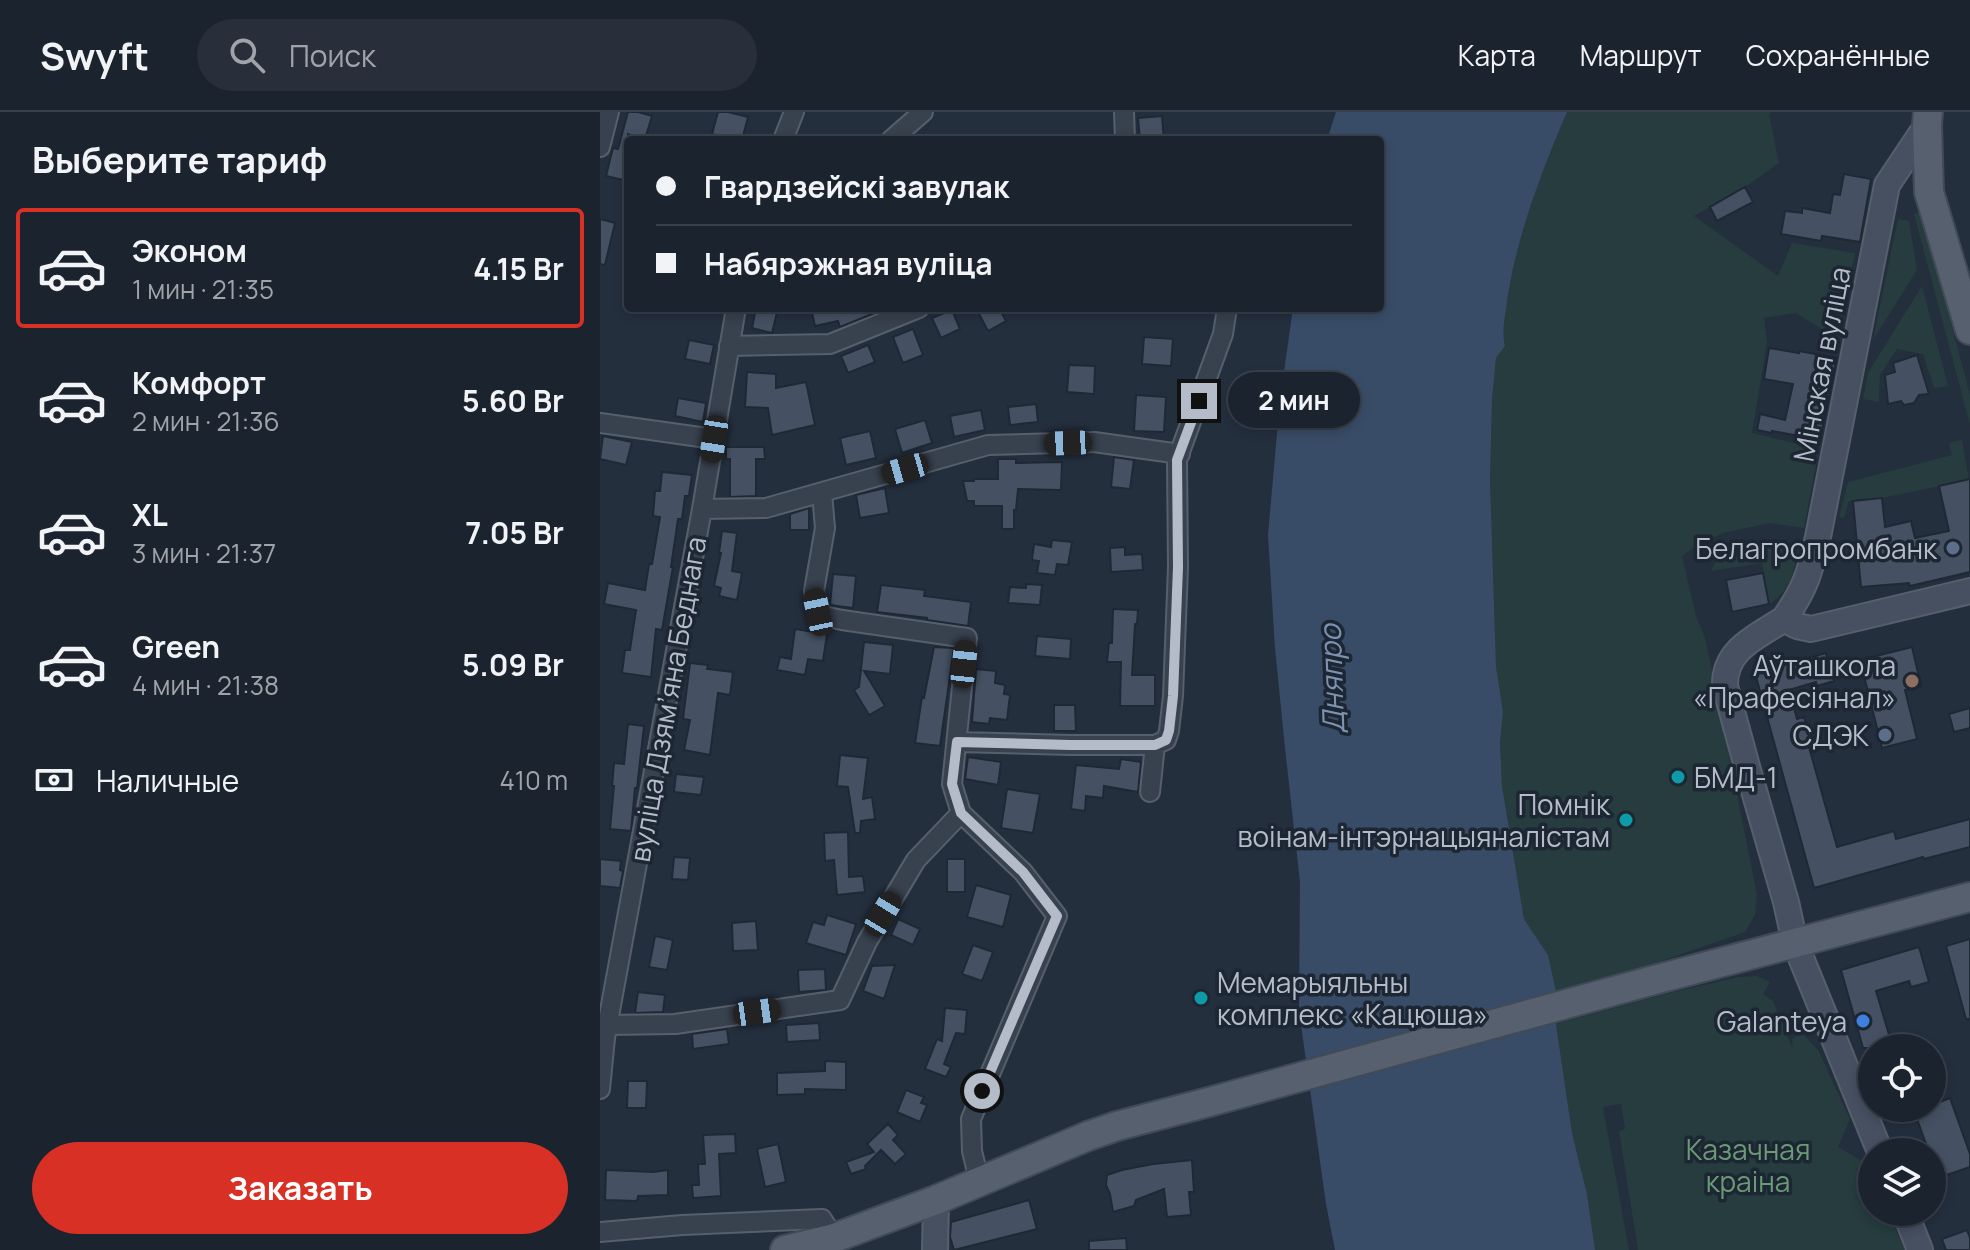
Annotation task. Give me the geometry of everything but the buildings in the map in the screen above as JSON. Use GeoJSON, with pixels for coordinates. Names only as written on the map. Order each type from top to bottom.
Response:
{"type":"FeatureCollection","features":[{"type":"Feature","properties":{"kind":"main road"},"geometry":{"type":"LineString","coordinates":[[1928,118],[1970,279]]}},
{"type":"Feature","properties":{"kind":"main road"},"geometry":{"type":"LineString","coordinates":[[1928,118],[1929,192],[1970,330]]}},
{"type":"Feature","properties":{"kind":"main road"},"geometry":{"type":"LineString","coordinates":[[785,1250],[822,1242],[936,1200],[1117,1126],[1970,897]]}},
{"type":"Feature","properties":{"kind":"street"},"geometry":{"type":"LineString","coordinates":[[600,147],[609,112]]}},
{"type":"Feature","properties":{"kind":"street"},"geometry":{"type":"LineString","coordinates":[[785,136],[794,112]]}},
{"type":"Feature","properties":{"kind":"street"},"geometry":{"type":"LineString","coordinates":[[896,136],[923,112]]}},
{"type":"Feature","properties":{"kind":"street"},"geometry":{"type":"LineString","coordinates":[[1124,112],[1125,136]]}},
{"type":"Feature","properties":{"kind":"street","name":"Мінская вуліца"},"geometry":{"type":"LineString","coordinates":[[1784,619],[1809,576],[1887,185],[1928,118]]}},
{"type":"Feature","properties":{"kind":"street","name":"вуліца Дзямʼяна Беднага"},"geometry":{"type":"LineString","coordinates":[[600,1089],[604,1033],[702,509],[735,312]]}},
{"type":"Feature","properties":{"kind":"street"},"geometry":{"type":"LineString","coordinates":[[729,346],[830,344],[909,312]]}},
{"type":"Feature","properties":{"kind":"street"},"geometry":{"type":"LineString","coordinates":[[957,742],[1155,745],[1166,740],[1173,696],[1178,567],[1177,460],[1223,334],[1226,312]]}},
{"type":"Feature","properties":{"kind":"street"},"geometry":{"type":"LineString","coordinates":[[600,423],[714,439]]}},
{"type":"Feature","properties":{"kind":"street"},"geometry":{"type":"LineString","coordinates":[[702,509],[766,508],[988,445],[1094,442],[1180,454]]}},
{"type":"Feature","properties":{"kind":"street"},"geometry":{"type":"LineString","coordinates":[[822,493],[825,528],[814,591],[818,612],[842,620],[967,638],[952,784],[961,813],[1023,872],[1057,916],[971,1119],[972,1151],[979,1180]]}},
{"type":"Feature","properties":{"kind":"street"},"geometry":{"type":"LineString","coordinates":[[1874,1138],[1795,943],[1725,686],[1725,674],[1729,661],[1741,648],[1784,619],[1811,629],[1970,591]]}},
{"type":"Feature","properties":{"kind":"street"},"geometry":{"type":"LineString","coordinates":[[1150,792],[1155,745]]}},
{"type":"Feature","properties":{"kind":"street"},"geometry":{"type":"LineString","coordinates":[[604,1033],[840,1000],[867,942],[916,860],[961,813]]}},
{"type":"Feature","properties":{"kind":"street"},"geometry":{"type":"LineString","coordinates":[[935,1250],[936,1200]]}},
{"type":"Feature","properties":{"kind":"street"},"geometry":{"type":"LineString","coordinates":[[600,1232],[822,1219],[834,1238]]}},
{"type":"Feature","properties":{"kind":"street"},"geometry":{"type":"LineString","coordinates":[[1911,1226],[1920,1250]]}},
{"type":"Feature","properties":{"kind":"green space"},"geometry":{"type":"Polygon","coordinates":[[[1567,112],[1772,112],[1769,114],[1779,163],[1694,216],[1778,276],[1792,243],[1855,253],[1840,330],[1822,329],[1796,313],[1764,318],[1767,343],[1752,433],[1819,449],[1804,528],[1770,523],[1723,533],[1682,556],[1713,675],[1757,894],[1755,915],[1745,932],[1650,965],[1556,991],[1548,955],[1524,919],[1502,786],[1500,743],[1503,712],[1496,666],[1490,479],[1496,358],[1505,346],[1504,328],[1515,259],[1530,209],[1567,112]]]}},
{"type":"Feature","properties":{"kind":"green space"},"geometry":{"type":"Polygon","coordinates":[[[1921,212],[1970,394],[1970,425],[1914,214],[1921,212]]]}},
{"type":"Feature","properties":{"kind":"green space"},"geometry":{"type":"Polygon","coordinates":[[[1898,219],[1909,221],[1917,270],[1873,340],[1898,219]]]}},
{"type":"Feature","properties":{"kind":"green space"},"geometry":{"type":"Polygon","coordinates":[[[1922,286],[1948,386],[1934,388],[1923,354],[1897,349],[1880,375],[1879,402],[1863,399],[1868,373],[1922,286]]]}},
{"type":"Feature","properties":{"kind":"green space"},"geometry":{"type":"Polygon","coordinates":[[[1962,440],[1969,480],[1882,498],[1849,501],[1844,518],[1839,517],[1848,482],[1952,455],[1949,443],[1962,440]]]}},
{"type":"Feature","properties":{"kind":"green space"},"geometry":{"type":"Polygon","coordinates":[[[1774,540],[1797,545],[1794,571],[1787,586],[1769,604],[1762,563],[1711,571],[1722,555],[1736,546],[1774,540]]]}},
{"type":"Feature","properties":{"kind":"green space","name":"Казачная краіна"},"geometry":{"type":"Polygon","coordinates":[[[1757,976],[1770,982],[1763,994],[1773,1001],[1793,1050],[1792,1039],[1801,1032],[1818,1050],[1850,1119],[1838,1147],[1858,1158],[1858,1226],[1894,1226],[1905,1250],[1638,1250],[1619,1131],[1625,1129],[1621,1104],[1603,1107],[1629,1250],[1595,1250],[1587,1194],[1572,1133],[1556,1024],[1738,977],[1757,976]]]}},
{"type":"Feature","properties":{"kind":"water","name":"Дняпро"},"geometry":{"type":"Polygon","coordinates":[[[1336,112],[1567,112],[1530,209],[1515,259],[1504,328],[1505,346],[1496,358],[1490,479],[1496,666],[1503,712],[1500,743],[1502,786],[1524,919],[1548,955],[1556,991],[1556,1024],[1572,1133],[1587,1194],[1595,1250],[1335,1250],[1299,1010],[1300,882],[1275,648],[1268,535],[1280,400],[1292,312],[1384,312],[1384,136],[1328,136],[1336,112]]]}},
{"type":"Feature","properties":{"kind":"place","name":"Белагропромбанк"},"geometry":{"type":"Point","coordinates":[1953,548]}},
{"type":"Feature","properties":{"kind":"place","name":"Аўташкола «Прафесіянал»"},"geometry":{"type":"Point","coordinates":[1912,681]}},
{"type":"Feature","properties":{"kind":"place","name":"СДЭК"},"geometry":{"type":"Point","coordinates":[1885,735]}},
{"type":"Feature","properties":{"kind":"place","name":"БМД-1"},"geometry":{"type":"Point","coordinates":[1678,777]}},
{"type":"Feature","properties":{"kind":"place","name":"Помнік воінам-інтэрнацыяналістам"},"geometry":{"type":"Point","coordinates":[1626,820]}},
{"type":"Feature","properties":{"kind":"place","name":"Мемарыяльны комплекс «Кацюша»"},"geometry":{"type":"Point","coordinates":[1201,998]}},
{"type":"Feature","properties":{"kind":"place","name":"Galanteya"},"geometry":{"type":"Point","coordinates":[1863,1021]}},
{"type":"Feature","properties":{"kind":"route"},"geometry":{"type":"LineString","coordinates":[[982,1091],[1057,916],[1023,872],[961,813],[952,784],[957,742],[1155,745],[1166,740],[1173,696],[1178,567],[1177,460],[1199,401]]}}]}
